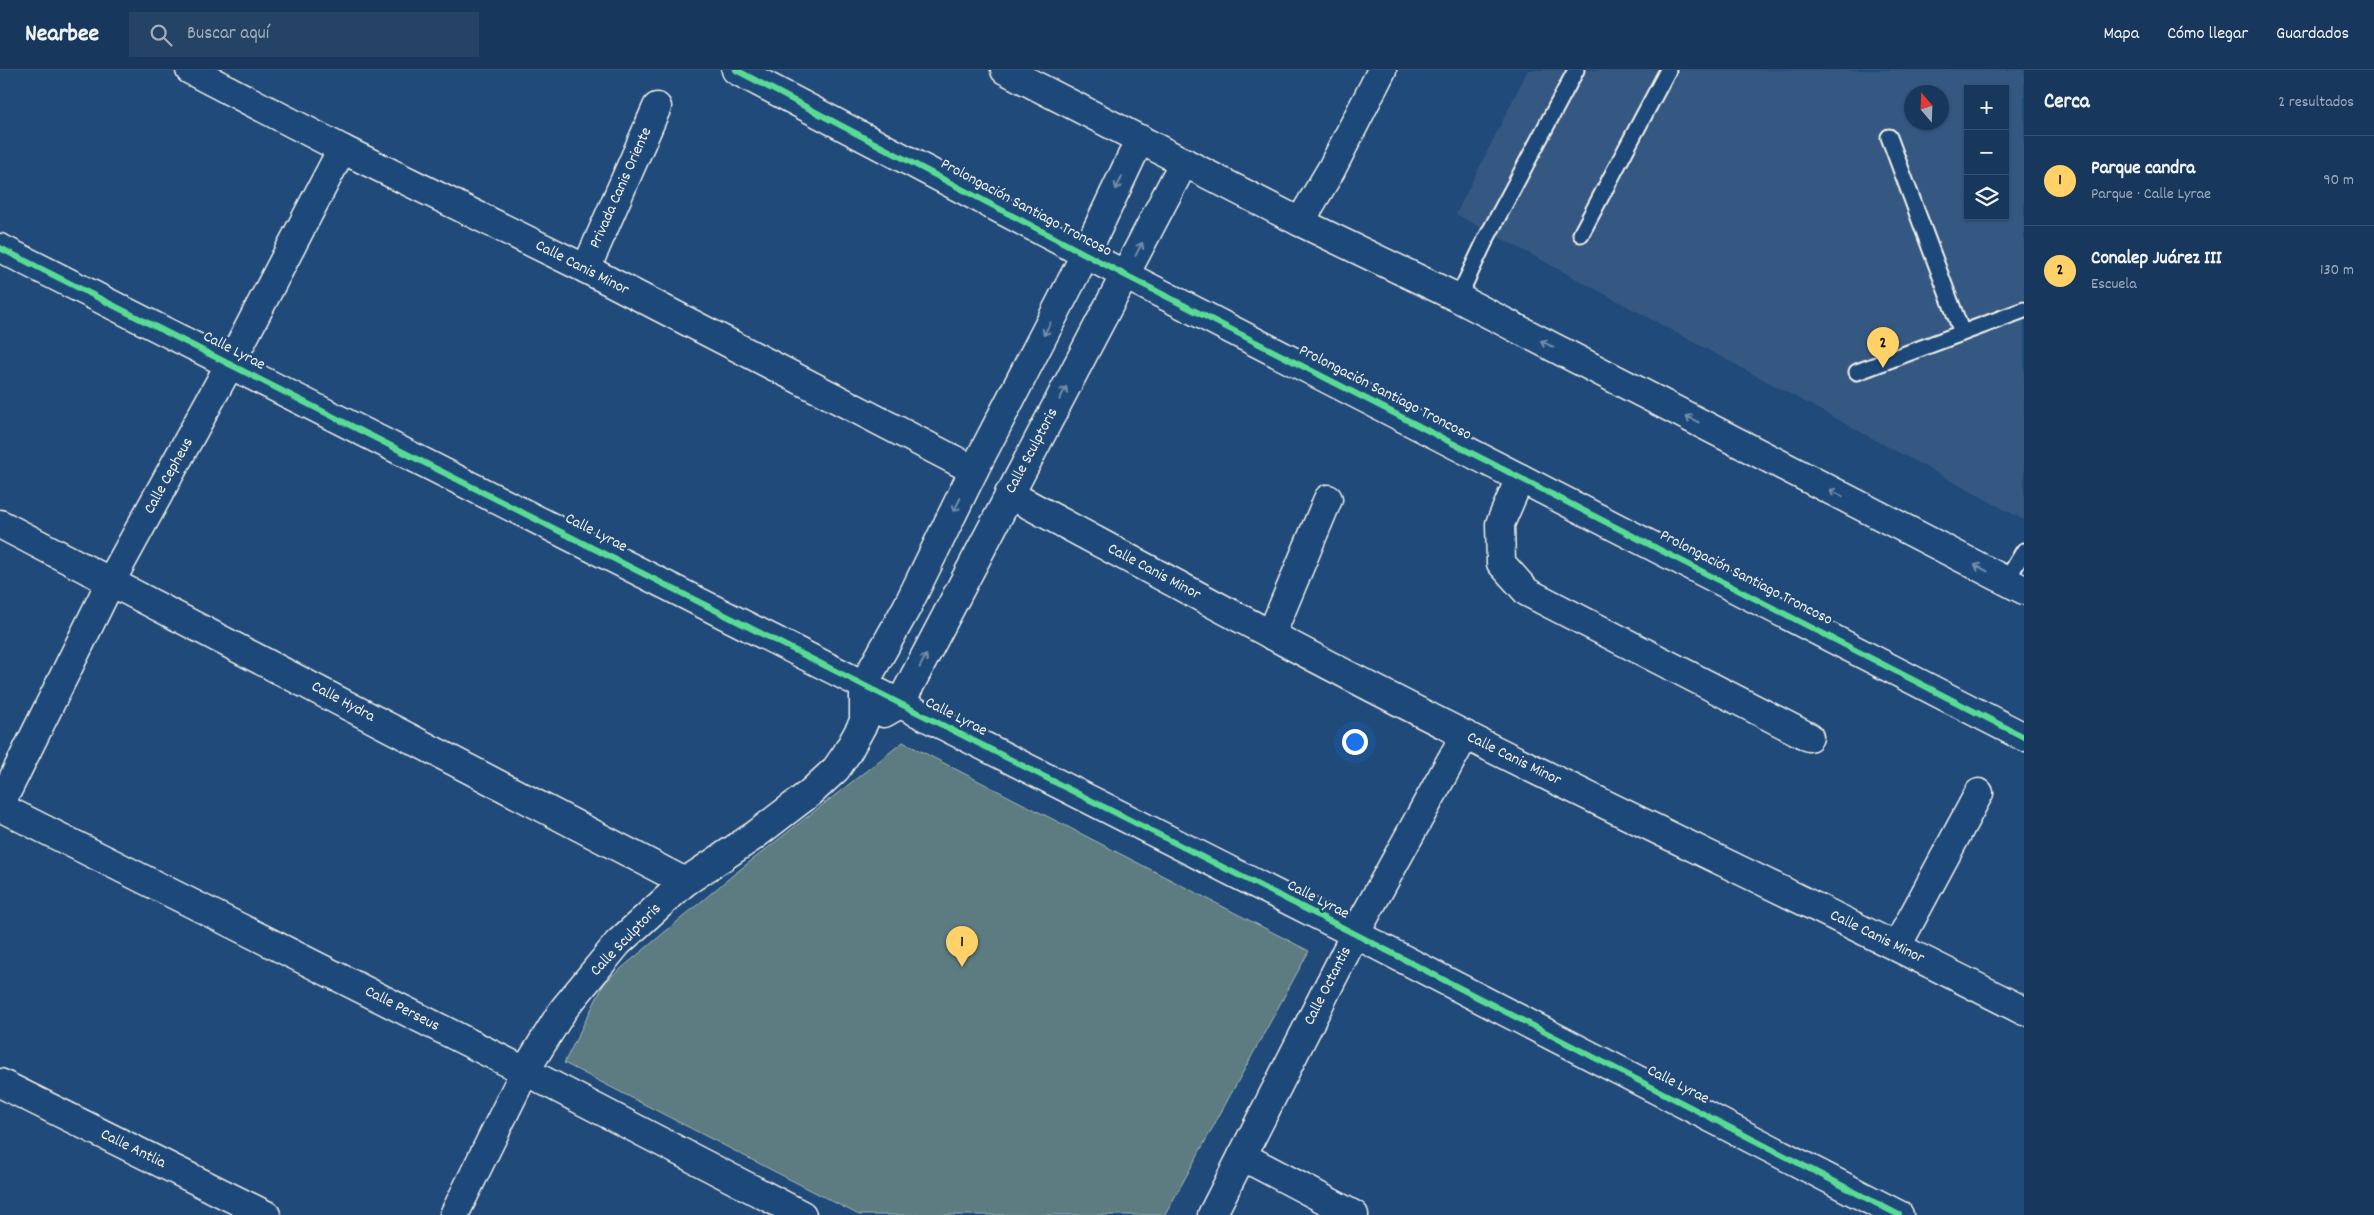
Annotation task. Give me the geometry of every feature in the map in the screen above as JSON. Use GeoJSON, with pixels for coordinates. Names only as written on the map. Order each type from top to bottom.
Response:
{"type":"FeatureCollection","features":[{"type":"Feature","properties":{"kind":"street","name":"Calle Canis Minor"},"geometry":{"type":"LineString","coordinates":[[190,70],[342,149],[586,269],[974,470]]}},
{"type":"Feature","properties":{"kind":"street","name":"Prolongación Santiago Troncoso"},"geometry":{"type":"LineString","coordinates":[[736,70],[1125,276],[2024,737]]}},
{"type":"Feature","properties":{"kind":"street"},"geometry":{"type":"LineString","coordinates":[[1005,70],[1300,222],[1458,298],[2015,586]]}},
{"type":"Feature","properties":{"kind":"street"},"geometry":{"type":"LineString","coordinates":[[1300,222],[1330,170],[1382,70]]}},
{"type":"Feature","properties":{"kind":"street","name":"Privada Canis Oriente"},"geometry":{"type":"LineString","coordinates":[[586,269],[657,107]]}},
{"type":"Feature","properties":{"kind":"street"},"geometry":{"type":"LineString","coordinates":[[900,704],[864,722],[864,684],[907,607],[974,470],[1085,255],[1140,140]]}},
{"type":"Feature","properties":{"kind":"street","name":"Calle Cepheus"},"geometry":{"type":"LineString","coordinates":[[0,806],[111,581],[230,364],[342,149]]}},
{"type":"Feature","properties":{"kind":"street","name":"Calle Sculptoris"},"geometry":{"type":"LineString","coordinates":[[900,704],[1184,162]]}},
{"type":"Feature","properties":{"kind":"street","name":"Calle Lyrae"},"geometry":{"type":"LineString","coordinates":[[0,248],[864,684],[1899,1215]]}},
{"type":"Feature","properties":{"kind":"street"},"geometry":{"type":"LineString","coordinates":[[1520,478],[1500,524],[1501,563],[1527,592],[1809,737]]}},
{"type":"Feature","properties":{"kind":"street","name":"Calle Canis Minor"},"geometry":{"type":"LineString","coordinates":[[1009,494],[1271,635],[1465,735],[1897,946],[2024,1011]]}},
{"type":"Feature","properties":{"kind":"street"},"geometry":{"type":"LineString","coordinates":[[1271,635],[1328,499]]}},
{"type":"Feature","properties":{"kind":"street","name":"Calle Hydra"},"geometry":{"type":"LineString","coordinates":[[0,524],[685,882]]}},
{"type":"Feature","properties":{"kind":"street","name":"Calle Sculptoris"},"geometry":{"type":"LineString","coordinates":[[454,1215],[525,1071],[563,1010],[618,943],[685,882],[754,836],[810,793],[836,768],[864,722]]}},
{"type":"Feature","properties":{"kind":"street","name":"Calle Octantis"},"geometry":{"type":"LineString","coordinates":[[1212,1215],[1354,934],[1465,735]]}},
{"type":"Feature","properties":{"kind":"street"},"geometry":{"type":"LineString","coordinates":[[1897,946],[1979,794]]}},
{"type":"Feature","properties":{"kind":"street","name":"Calle Perseus"},"geometry":{"type":"LineString","coordinates":[[0,806],[525,1071],[802,1215]]}},
{"type":"Feature","properties":{"kind":"street","name":"Calle Antlia"},"geometry":{"type":"LineString","coordinates":[[0,1083],[266,1215]]}},
{"type":"Feature","properties":{"kind":"street"},"geometry":{"type":"LineString","coordinates":[[1242,1156],[1354,1215]]}},
{"type":"Feature","properties":{"kind":"lane"},"geometry":{"type":"LineString","coordinates":[[1458,298],[1486,239],[1576,70]]}},
{"type":"Feature","properties":{"kind":"lane"},"geometry":{"type":"LineString","coordinates":[[1581,234],[1668,70]]}},
{"type":"Feature","properties":{"kind":"lane"},"geometry":{"type":"LineString","coordinates":[[1890,137],[1962,332]]}},
{"type":"Feature","properties":{"kind":"lane"},"geometry":{"type":"LineString","coordinates":[[1857,372],[2024,310]]}},
{"type":"Feature","properties":{"kind":"lane"},"geometry":{"type":"LineString","coordinates":[[2015,586],[2024,551]]}},
{"type":"Feature","properties":{"kind":"shaded area"},"geometry":{"type":"Polygon","coordinates":[[[1528,70],[2024,70],[2024,520],[1456,214],[1528,70]]]}},
{"type":"Feature","properties":{"kind":"green space"},"geometry":{"type":"Polygon","coordinates":[[[903,742],[1309,951],[1165,1215],[859,1215],[564,1063],[605,982],[733,875],[903,742]]]}},
{"type":"Feature","properties":{"kind":"cycle path"},"geometry":{"type":"LineString","coordinates":[[736,70],[1125,275],[2024,737]]}},
{"type":"Feature","properties":{"kind":"cycle path"},"geometry":{"type":"LineString","coordinates":[[0,248],[1355,934],[1899,1215]]}},
{"type":"Feature","properties":{"kind":"place","name":"Conalep Juárez III"},"geometry":{"type":"Point","coordinates":[1883,368]}},
{"type":"Feature","properties":{"kind":"place","name":"Parque candra"},"geometry":{"type":"Point","coordinates":[962,967]}}]}
